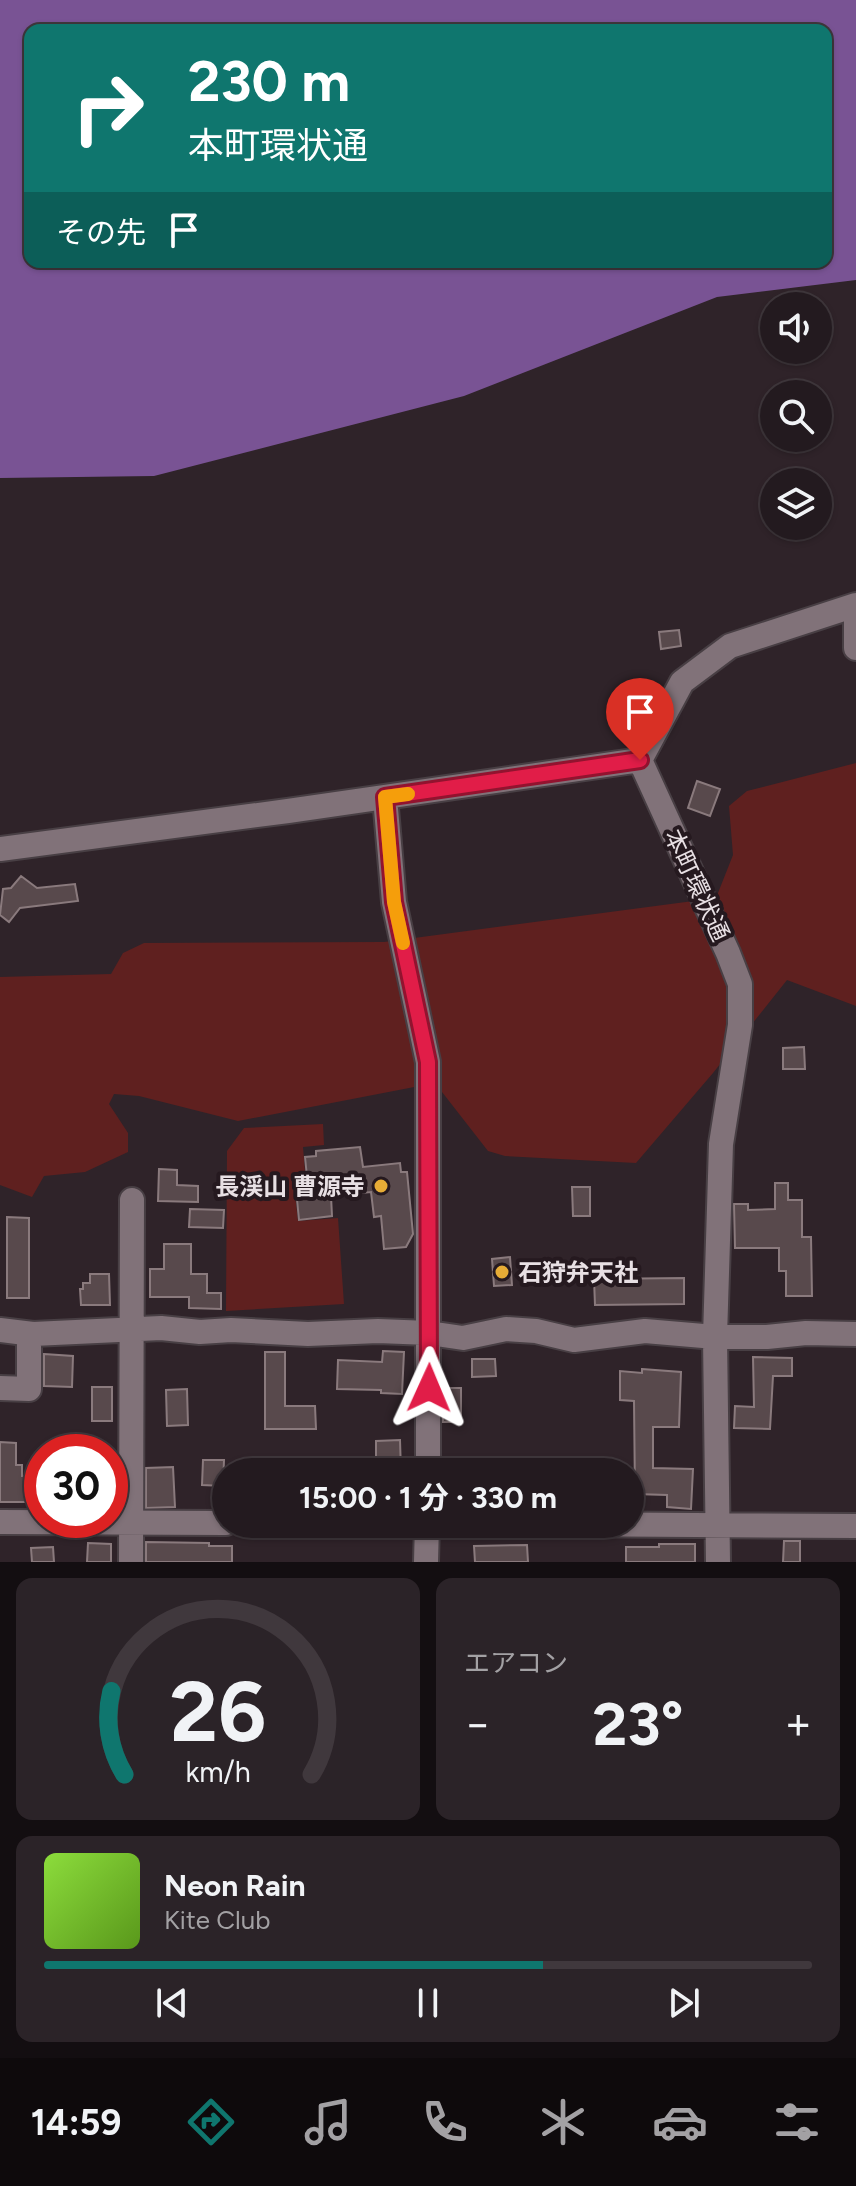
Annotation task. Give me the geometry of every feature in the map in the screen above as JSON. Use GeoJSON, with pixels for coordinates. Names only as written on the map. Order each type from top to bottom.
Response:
{"type":"FeatureCollection","features":[{"type":"Feature","properties":{"kind":"street"},"geometry":{"type":"LineString","coordinates":[[0,849],[640,760],[682,682],[730,646],[856,605]]}},
{"type":"Feature","properties":{"kind":"street"},"geometry":{"type":"LineString","coordinates":[[856,622],[856,648]]}},
{"type":"Feature","properties":{"kind":"street","name":"本町環状通"},"geometry":{"type":"LineString","coordinates":[[640,760],[740,984],[740,1025],[721,1144],[715,1337],[718,1562]]}},
{"type":"Feature","properties":{"kind":"street"},"geometry":{"type":"LineString","coordinates":[[385,797],[394,902],[428,1062],[428,1458]]}},
{"type":"Feature","properties":{"kind":"street"},"geometry":{"type":"LineString","coordinates":[[131,1562],[132,1200]]}},
{"type":"Feature","properties":{"kind":"street"},"geometry":{"type":"LineString","coordinates":[[0,1330],[29,1334],[130,1329],[308,1334],[366,1331],[429,1333],[463,1338],[506,1329],[536,1331],[574,1340],[645,1331],[715,1337],[856,1334]]}},
{"type":"Feature","properties":{"kind":"street"},"geometry":{"type":"LineString","coordinates":[[0,1388],[29,1389],[29,1334]]}},
{"type":"Feature","properties":{"kind":"street"},"geometry":{"type":"LineString","coordinates":[[0,1522],[212,1523]]}},
{"type":"Feature","properties":{"kind":"street"},"geometry":{"type":"LineString","coordinates":[[644,1525],[856,1526]]}},
{"type":"Feature","properties":{"kind":"street"},"geometry":{"type":"LineString","coordinates":[[426,1562],[427,1538]]}},
{"type":"Feature","properties":{"kind":"shaded area"},"geometry":{"type":"Polygon","coordinates":[[[0,0],[856,0],[856,280],[717,297],[464,396],[154,476],[0,478],[0,0]]]}},
{"type":"Feature","properties":{"kind":"shaded area"},"geometry":{"type":"Polygon","coordinates":[[[856,763],[856,1006],[787,980],[636,1163],[505,1156],[488,1151],[435,1083],[238,1121],[139,1096],[114,1094],[109,1104],[128,1133],[128,1152],[85,1172],[44,1176],[32,1197],[0,1185],[0,977],[111,974],[123,953],[144,943],[384,942],[716,898],[733,855],[729,806],[747,791],[856,763]]]}},
{"type":"Feature","properties":{"kind":"shaded area"},"geometry":{"type":"Polygon","coordinates":[[[323,1124],[324,1145],[303,1147],[306,1185],[294,1186],[298,1221],[338,1218],[344,1304],[226,1311],[227,1151],[244,1128],[323,1124]]]}},
{"type":"Feature","properties":{"kind":"building"},"geometry":{"type":"Polygon","coordinates":[[[679,630],[681,646],[661,649],[659,632],[679,630]]]}},
{"type":"Feature","properties":{"kind":"building"},"geometry":{"type":"Polygon","coordinates":[[[697,781],[720,789],[710,816],[688,808],[697,781]]]}},
{"type":"Feature","properties":{"kind":"building"},"geometry":{"type":"Polygon","coordinates":[[[21,876],[37,888],[75,884],[78,901],[20,908],[9,922],[0,915],[3,889],[11,888],[21,876]]]}},
{"type":"Feature","properties":{"kind":"building"},"geometry":{"type":"Polygon","coordinates":[[[804,1047],[805,1069],[783,1069],[783,1048],[804,1047]]]}},
{"type":"Feature","properties":{"kind":"building"},"geometry":{"type":"Polygon","coordinates":[[[360,1147],[363,1167],[400,1163],[401,1172],[407,1172],[413,1234],[406,1247],[384,1249],[381,1216],[374,1217],[371,1192],[331,1196],[332,1216],[299,1220],[296,1189],[308,1187],[305,1157],[316,1156],[316,1151],[360,1147]]]}},
{"type":"Feature","properties":{"kind":"building"},"geometry":{"type":"Polygon","coordinates":[[[159,1169],[177,1170],[177,1185],[198,1186],[198,1202],[158,1201],[159,1169]]]}},
{"type":"Feature","properties":{"kind":"building"},"geometry":{"type":"Polygon","coordinates":[[[775,1183],[788,1183],[788,1200],[802,1200],[802,1237],[811,1237],[812,1296],[786,1296],[786,1271],[779,1271],[779,1248],[735,1248],[734,1204],[748,1204],[748,1210],[775,1209],[775,1183]]]}},
{"type":"Feature","properties":{"kind":"building"},"geometry":{"type":"Polygon","coordinates":[[[572,1187],[590,1187],[590,1216],[573,1216],[572,1187]]]}},
{"type":"Feature","properties":{"kind":"building"},"geometry":{"type":"Polygon","coordinates":[[[190,1209],[224,1210],[223,1228],[189,1227],[190,1209]]]}},
{"type":"Feature","properties":{"kind":"building"},"geometry":{"type":"Polygon","coordinates":[[[7,1217],[29,1218],[29,1298],[7,1298],[7,1217]]]}},
{"type":"Feature","properties":{"kind":"building"},"geometry":{"type":"Polygon","coordinates":[[[164,1244],[191,1244],[191,1274],[207,1274],[207,1293],[221,1293],[221,1309],[189,1308],[189,1297],[150,1297],[150,1269],[164,1269],[164,1244]]]}},
{"type":"Feature","properties":{"kind":"building","name":"石狩弁天社"},"geometry":{"type":"Polygon","coordinates":[[[510,1257],[512,1285],[494,1286],[492,1259],[510,1257]]]}},
{"type":"Feature","properties":{"kind":"building"},"geometry":{"type":"Polygon","coordinates":[[[90,1274],[109,1274],[110,1305],[81,1305],[80,1289],[83,1289],[83,1283],[90,1283],[90,1274]]]}},
{"type":"Feature","properties":{"kind":"building"},"geometry":{"type":"Polygon","coordinates":[[[684,1278],[684,1304],[595,1305],[594,1279],[684,1278]]]}},
{"type":"Feature","properties":{"kind":"building"},"geometry":{"type":"Polygon","coordinates":[[[383,1351],[404,1352],[402,1394],[337,1389],[338,1360],[382,1362],[383,1351]]]}},
{"type":"Feature","properties":{"kind":"building"},"geometry":{"type":"Polygon","coordinates":[[[265,1352],[285,1352],[285,1406],[315,1406],[316,1429],[265,1429],[265,1352]]]}},
{"type":"Feature","properties":{"kind":"building"},"geometry":{"type":"Polygon","coordinates":[[[44,1354],[73,1356],[72,1387],[44,1386],[44,1354]]]}},
{"type":"Feature","properties":{"kind":"building"},"geometry":{"type":"Polygon","coordinates":[[[753,1357],[792,1358],[792,1376],[773,1376],[770,1429],[734,1428],[735,1406],[754,1407],[753,1357]]]}},
{"type":"Feature","properties":{"kind":"building"},"geometry":{"type":"Polygon","coordinates":[[[472,1359],[495,1359],[496,1376],[472,1377],[472,1359]]]}},
{"type":"Feature","properties":{"kind":"building"},"geometry":{"type":"Polygon","coordinates":[[[642,1369],[681,1372],[679,1427],[653,1427],[653,1468],[693,1469],[691,1509],[667,1507],[667,1495],[644,1494],[644,1458],[635,1458],[634,1401],[620,1400],[620,1371],[642,1373],[642,1369]]]}},
{"type":"Feature","properties":{"kind":"building"},"geometry":{"type":"Polygon","coordinates":[[[92,1387],[112,1387],[112,1421],[92,1421],[92,1387]]]}},
{"type":"Feature","properties":{"kind":"building"},"geometry":{"type":"Polygon","coordinates":[[[443,1388],[461,1388],[461,1422],[443,1422],[443,1388]]]}},
{"type":"Feature","properties":{"kind":"building"},"geometry":{"type":"Polygon","coordinates":[[[187,1389],[188,1425],[167,1426],[166,1390],[187,1389]]]}},
{"type":"Feature","properties":{"kind":"building"},"geometry":{"type":"Polygon","coordinates":[[[400,1440],[401,1458],[376,1458],[376,1441],[400,1440]]]}},
{"type":"Feature","properties":{"kind":"building"},"geometry":{"type":"Polygon","coordinates":[[[0,1442],[16,1443],[16,1465],[22,1465],[24,1476],[24,1502],[0,1502],[0,1442]]]}},
{"type":"Feature","properties":{"kind":"building"},"geometry":{"type":"Polygon","coordinates":[[[203,1460],[212,1460],[212,1485],[202,1485],[203,1460]]]}},
{"type":"Feature","properties":{"kind":"building"},"geometry":{"type":"Polygon","coordinates":[[[173,1467],[175,1507],[146,1508],[146,1468],[173,1467]]]}},
{"type":"Feature","properties":{"kind":"building"},"geometry":{"type":"Polygon","coordinates":[[[784,1541],[800,1541],[800,1562],[783,1562],[784,1541]]]}},
{"type":"Feature","properties":{"kind":"building"},"geometry":{"type":"Polygon","coordinates":[[[146,1542],[232,1546],[232,1562],[146,1562],[146,1542]]]}},
{"type":"Feature","properties":{"kind":"building"},"geometry":{"type":"Polygon","coordinates":[[[88,1543],[111,1544],[111,1562],[87,1562],[88,1543]]]}},
{"type":"Feature","properties":{"kind":"building"},"geometry":{"type":"Polygon","coordinates":[[[659,1544],[695,1544],[695,1562],[626,1562],[626,1547],[659,1547],[659,1544]]]}},
{"type":"Feature","properties":{"kind":"building"},"geometry":{"type":"Polygon","coordinates":[[[527,1545],[528,1562],[475,1562],[474,1546],[527,1545]]]}},
{"type":"Feature","properties":{"kind":"building"},"geometry":{"type":"Polygon","coordinates":[[[53,1547],[54,1562],[32,1562],[31,1548],[53,1547]]]}},
{"type":"Feature","properties":{"kind":"slow traffic"},"geometry":{"type":"LineString","coordinates":[[403,943],[394,902],[385,797],[408,794]]}},
{"type":"Feature","properties":{"kind":"place","name":"長渓山 曹源寺"},"geometry":{"type":"Point","coordinates":[381,1186]}},
{"type":"Feature","properties":{"kind":"place","name":"石狩弁天社"},"geometry":{"type":"Point","coordinates":[502,1272]}},
{"type":"Feature","properties":{"kind":"route"},"geometry":{"type":"LineString","coordinates":[[429,1388],[428,1062],[394,902],[385,797],[640,760]]}}]}
